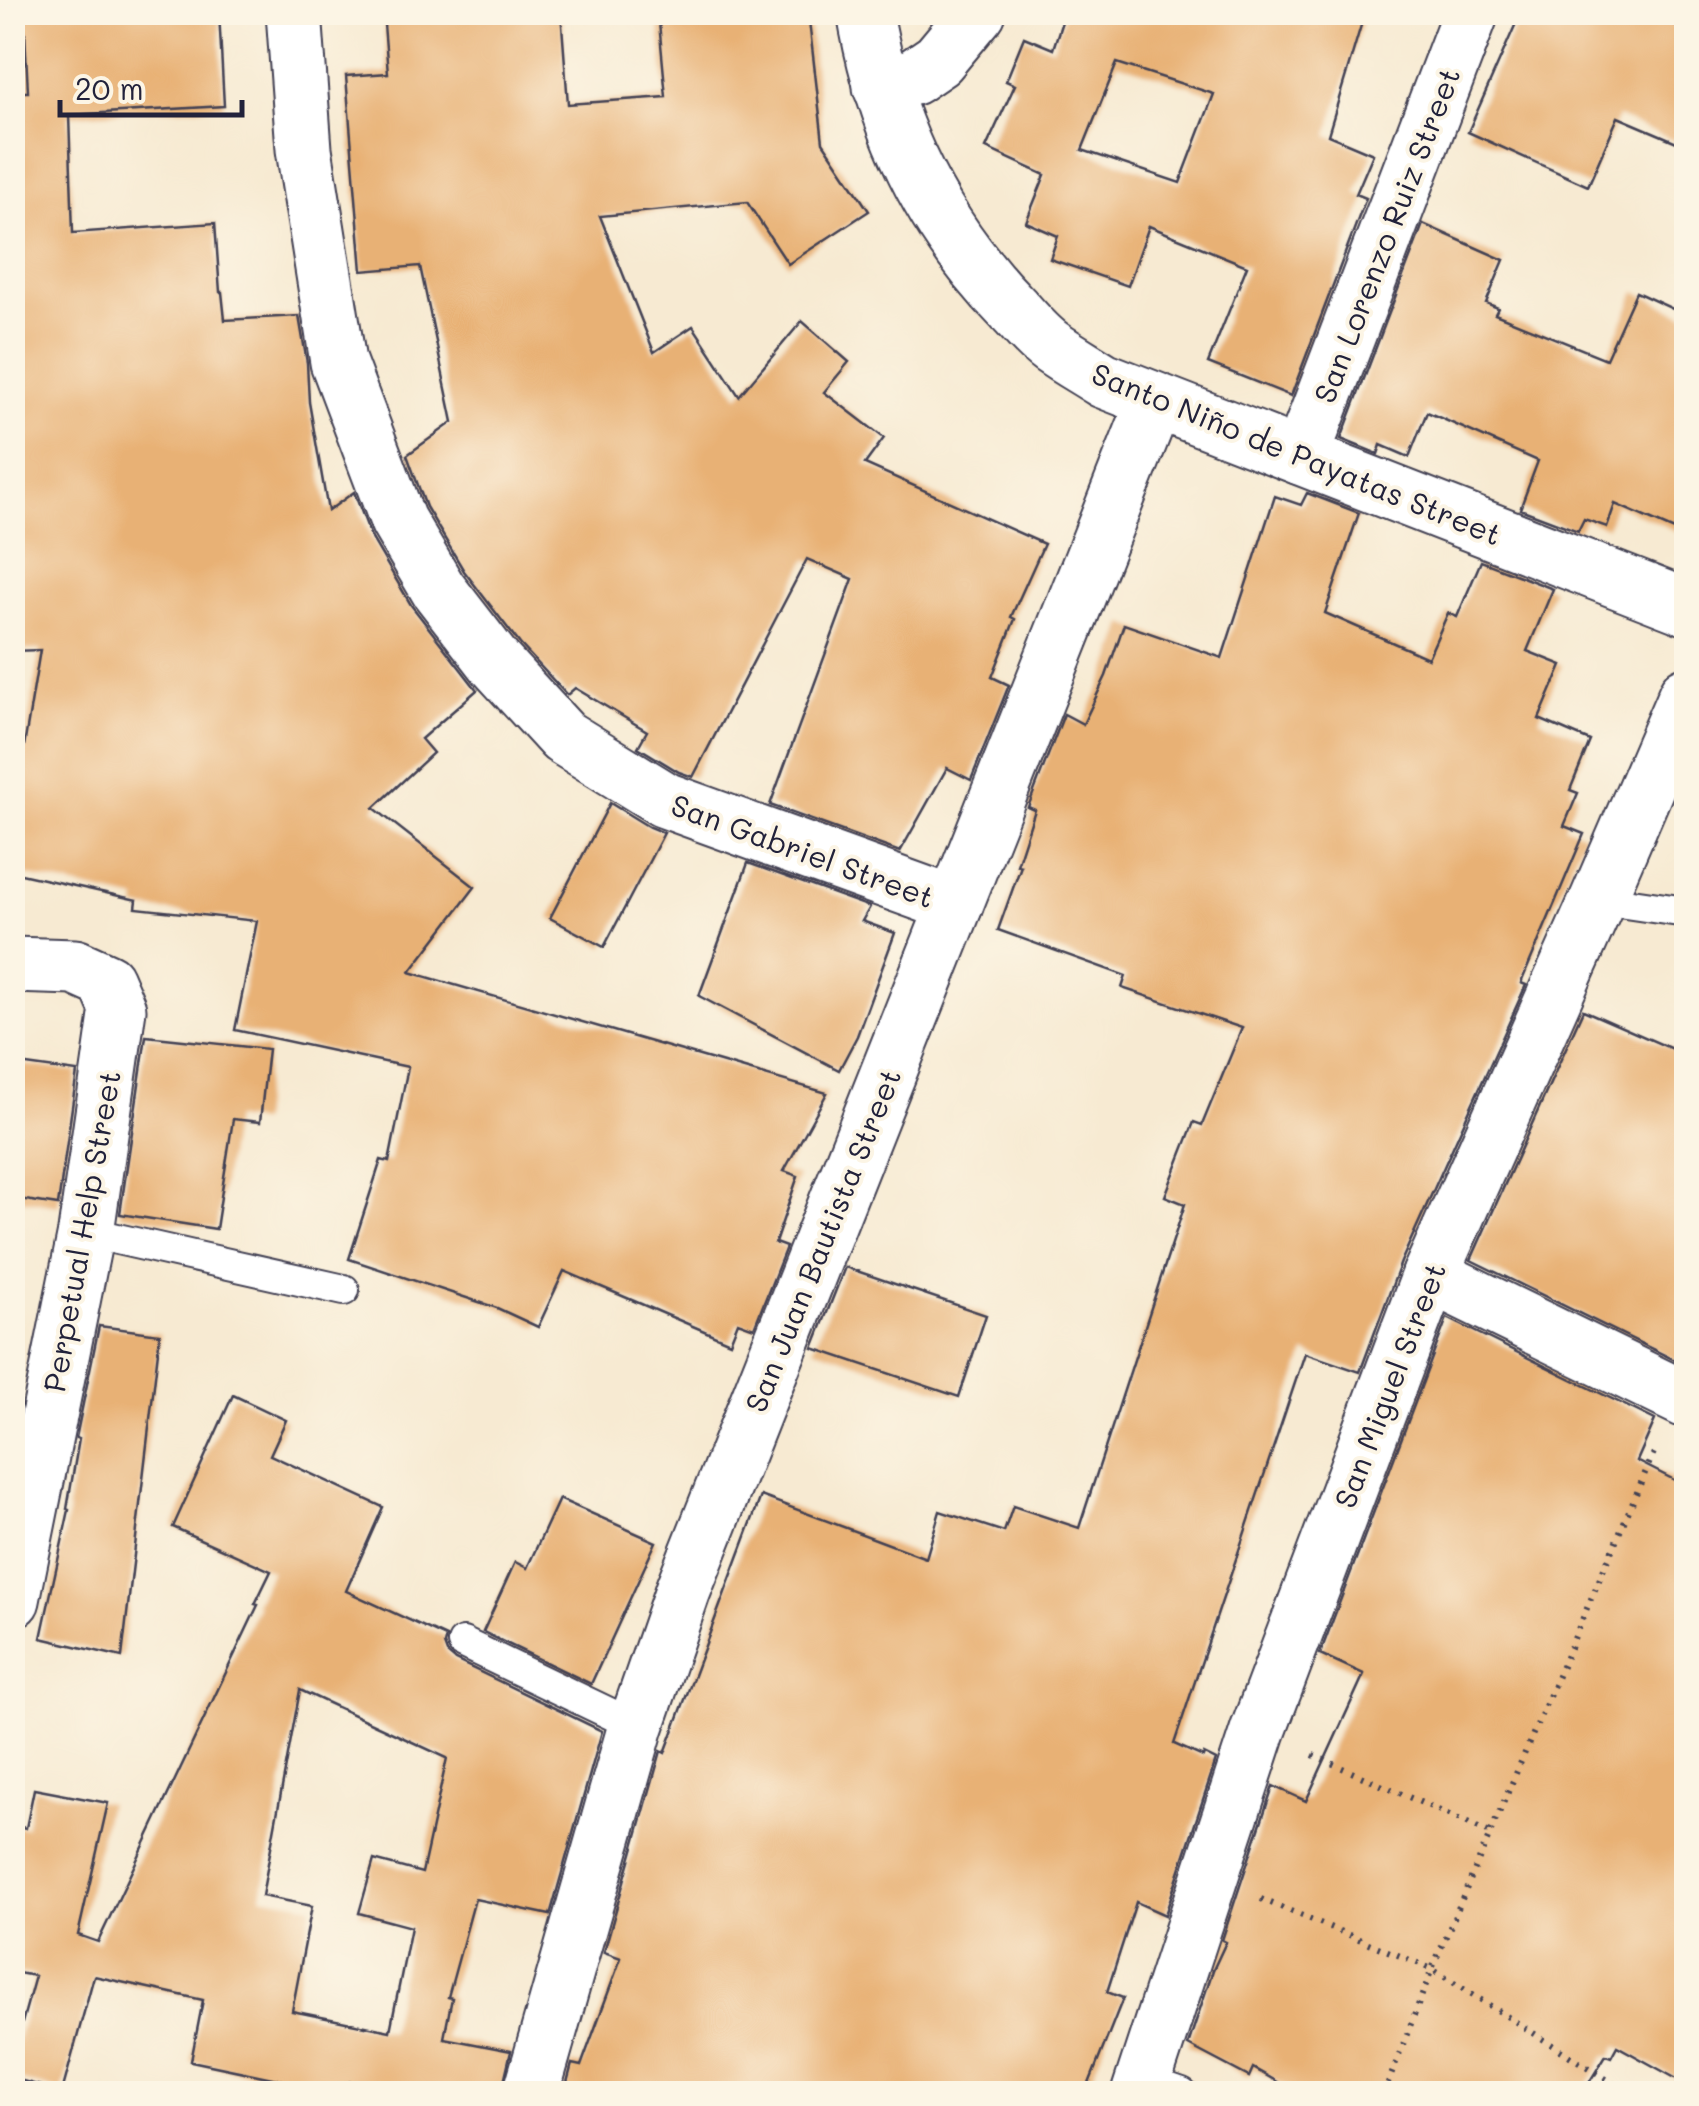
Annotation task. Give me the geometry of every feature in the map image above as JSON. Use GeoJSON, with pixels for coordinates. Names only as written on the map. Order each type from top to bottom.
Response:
{"type":"FeatureCollection","features":[{"type":"Feature","properties":{"kind":"street","name":"San Gabriel Street"},"geometry":{"type":"LineString","coordinates":[[294,12],[304,149],[338,362],[398,522],[438,589],[496,664],[564,736],[665,800],[956,906]]}},
{"type":"Feature","properties":{"kind":"street","name":"Santo Niño de Payatas Street"},"geometry":{"type":"LineString","coordinates":[[866,12],[881,87],[905,153],[943,221],[992,288],[1048,346],[1103,380],[1686,607]]}},
{"type":"Feature","properties":{"kind":"street"},"geometry":{"type":"LineString","coordinates":[[881,87],[912,77],[938,60],[978,12]]}},
{"type":"Feature","properties":{"kind":"street","name":"San Lorenzo Ruiz Street"},"geometry":{"type":"LineString","coordinates":[[1301,457],[1471,12]]}},
{"type":"Feature","properties":{"kind":"street","name":"San Juan Bautista Street"},"geometry":{"type":"LineString","coordinates":[[531,2094],[636,1726],[682,1590],[1155,401]]}},
{"type":"Feature","properties":{"kind":"street","name":"San Miguel Street"},"geometry":{"type":"LineString","coordinates":[[1155,2089],[1209,1878],[1258,1732],[1430,1275],[1686,695]]}},
{"type":"Feature","properties":{"kind":"street","name":"Perpetual Help Street"},"geometry":{"type":"LineString","coordinates":[[12,965],[75,967],[106,981],[118,1009],[86,1232],[23,1489],[12,1600]]}},
{"type":"Feature","properties":{"kind":"street"},"geometry":{"type":"LineString","coordinates":[[1430,1275],[1682,1398]]}},
{"type":"Feature","properties":{"kind":"lane"},"geometry":{"type":"LineString","coordinates":[[1598,899],[1685,907]]}},
{"type":"Feature","properties":{"kind":"lane"},"geometry":{"type":"LineString","coordinates":[[86,1232],[344,1290]]}},
{"type":"Feature","properties":{"kind":"lane"},"geometry":{"type":"LineString","coordinates":[[464,1643],[636,1726]]}},
{"type":"Feature","properties":{"kind":"path"},"geometry":{"type":"LineString","coordinates":[[1384,2094],[1432,1968],[1682,1398]]}},
{"type":"Feature","properties":{"kind":"path"},"geometry":{"type":"LineString","coordinates":[[1258,1732],[1490,1833]]}},
{"type":"Feature","properties":{"kind":"path"},"geometry":{"type":"LineString","coordinates":[[1209,1878],[1432,1968],[1630,2094]]}},
{"type":"Feature","properties":{"kind":"path"},"geometry":{"type":"LineString","coordinates":[[215,2087],[242,2094]]}},
{"type":"Feature","properties":{"kind":"building"},"geometry":{"type":"Polygon","coordinates":[[[24,12],[219,12],[224,106],[69,115],[73,233],[215,223],[225,320],[299,316],[328,511],[354,492],[371,537],[411,605],[477,690],[421,739],[433,753],[374,808],[475,887],[410,972],[827,1093],[784,1171],[798,1176],[775,1243],[786,1247],[754,1328],[738,1322],[730,1342],[564,1271],[538,1327],[497,1308],[349,1259],[381,1160],[389,1162],[408,1067],[235,1030],[257,921],[136,908],[137,900],[12,872],[12,819],[40,650],[12,651],[12,92],[28,92],[24,12]]]}},
{"type":"Feature","properties":{"kind":"building"},"geometry":{"type":"Polygon","coordinates":[[[383,12],[561,12],[568,104],[666,97],[658,12],[808,12],[823,142],[869,211],[788,264],[747,202],[600,216],[654,352],[693,326],[739,396],[802,321],[849,362],[824,392],[884,438],[865,464],[1044,544],[1011,617],[1015,619],[992,677],[1009,685],[971,780],[947,768],[900,852],[770,805],[853,579],[807,559],[693,777],[638,747],[647,731],[575,688],[567,695],[520,644],[464,571],[426,507],[407,455],[453,422],[420,266],[362,271],[346,76],[388,73],[383,12]]]}},
{"type":"Feature","properties":{"kind":"building"},"geometry":{"type":"Polygon","coordinates":[[[1065,12],[1365,12],[1328,135],[1373,154],[1356,194],[1366,198],[1291,396],[1208,363],[1247,266],[1149,226],[1128,286],[1050,259],[1058,236],[1026,222],[1045,175],[986,148],[1015,85],[1006,81],[1024,37],[1053,49],[1065,12]],[[1117,63],[1082,150],[1180,183],[1214,94],[1117,63]]]}},
{"type":"Feature","properties":{"kind":"building"},"geometry":{"type":"Polygon","coordinates":[[[1521,12],[1646,12],[1686,30],[1686,146],[1618,117],[1588,186],[1468,132],[1521,12]]]}},
{"type":"Feature","properties":{"kind":"building"},"geometry":{"type":"Polygon","coordinates":[[[1423,224],[1504,260],[1486,303],[1498,308],[1495,314],[1606,359],[1636,292],[1686,315],[1686,535],[1615,504],[1607,527],[1584,519],[1578,531],[1520,509],[1538,461],[1427,412],[1409,457],[1381,445],[1378,454],[1341,439],[1423,224]]]}},
{"type":"Feature","properties":{"kind":"building"},"geometry":{"type":"Polygon","coordinates":[[[1307,493],[1359,513],[1325,613],[1428,658],[1448,613],[1457,617],[1481,561],[1553,589],[1527,651],[1562,665],[1539,719],[1590,741],[1570,790],[1578,793],[1564,826],[1584,834],[1521,983],[1526,985],[1401,1262],[1360,1372],[1305,1353],[1174,1744],[1216,1760],[1165,1915],[1136,1902],[1107,1992],[1123,1998],[1085,2094],[564,2094],[572,2064],[581,2066],[621,1958],[604,1952],[661,1751],[665,1753],[761,1496],[926,1558],[940,1511],[1004,1532],[1013,1506],[1079,1528],[1185,1204],[1165,1196],[1194,1122],[1202,1125],[1242,1028],[1122,988],[1126,976],[998,930],[1021,866],[1017,865],[1035,810],[1028,807],[1064,714],[1083,724],[1106,676],[1124,624],[1222,658],[1275,496],[1301,505],[1307,493]]]}},
{"type":"Feature","properties":{"kind":"building"},"geometry":{"type":"Polygon","coordinates":[[[610,803],[664,833],[604,947],[550,918],[610,803]]]}},
{"type":"Feature","properties":{"kind":"building"},"geometry":{"type":"Polygon","coordinates":[[[748,863],[870,907],[862,921],[895,933],[857,1036],[839,1070],[699,996],[748,863]]]}},
{"type":"Feature","properties":{"kind":"building"},"geometry":{"type":"Polygon","coordinates":[[[1583,1010],[1686,1055],[1686,1349],[1681,1363],[1471,1260],[1583,1010]]]}},
{"type":"Feature","properties":{"kind":"building"},"geometry":{"type":"Polygon","coordinates":[[[146,1036],[268,1049],[260,1122],[233,1119],[216,1229],[120,1214],[146,1036]]]}},
{"type":"Feature","properties":{"kind":"building"},"geometry":{"type":"Polygon","coordinates":[[[12,1063],[77,1072],[58,1205],[12,1198],[12,1063]]]}},
{"type":"Feature","properties":{"kind":"building"},"geometry":{"type":"Polygon","coordinates":[[[845,1267],[986,1315],[959,1397],[813,1348],[845,1267]]]}},
{"type":"Feature","properties":{"kind":"building"},"geometry":{"type":"Polygon","coordinates":[[[1447,1318],[1655,1420],[1637,1461],[1686,1486],[1686,2084],[1617,2046],[1611,2057],[1606,2055],[1582,2094],[1299,2094],[1253,2068],[1249,2077],[1188,2045],[1226,1942],[1222,1940],[1273,1786],[1306,1801],[1364,1674],[1320,1654],[1447,1318]]]}},
{"type":"Feature","properties":{"kind":"building"},"geometry":{"type":"Polygon","coordinates":[[[99,1326],[160,1334],[122,1657],[41,1638],[69,1510],[79,1439],[76,1438],[99,1326]]]}},
{"type":"Feature","properties":{"kind":"building"},"geometry":{"type":"Polygon","coordinates":[[[233,1395],[286,1420],[270,1455],[383,1507],[346,1591],[446,1637],[447,1653],[455,1660],[602,1731],[550,1915],[475,1899],[448,1997],[452,1998],[444,2038],[511,2051],[501,2094],[406,2094],[350,2082],[348,2094],[331,2094],[191,2061],[203,2000],[94,1976],[62,2092],[12,2078],[12,2059],[35,1976],[12,1972],[12,1825],[26,1828],[34,1789],[108,1803],[78,1935],[98,1942],[271,1571],[173,1527],[233,1395]],[[300,1690],[262,1896],[312,1906],[292,2011],[390,2031],[411,1927],[359,1913],[374,1860],[422,1873],[447,1758],[300,1690]]]}},
{"type":"Feature","properties":{"kind":"building"},"geometry":{"type":"Polygon","coordinates":[[[559,1499],[656,1542],[591,1684],[483,1632],[515,1562],[527,1568],[559,1499]]]}}]}
